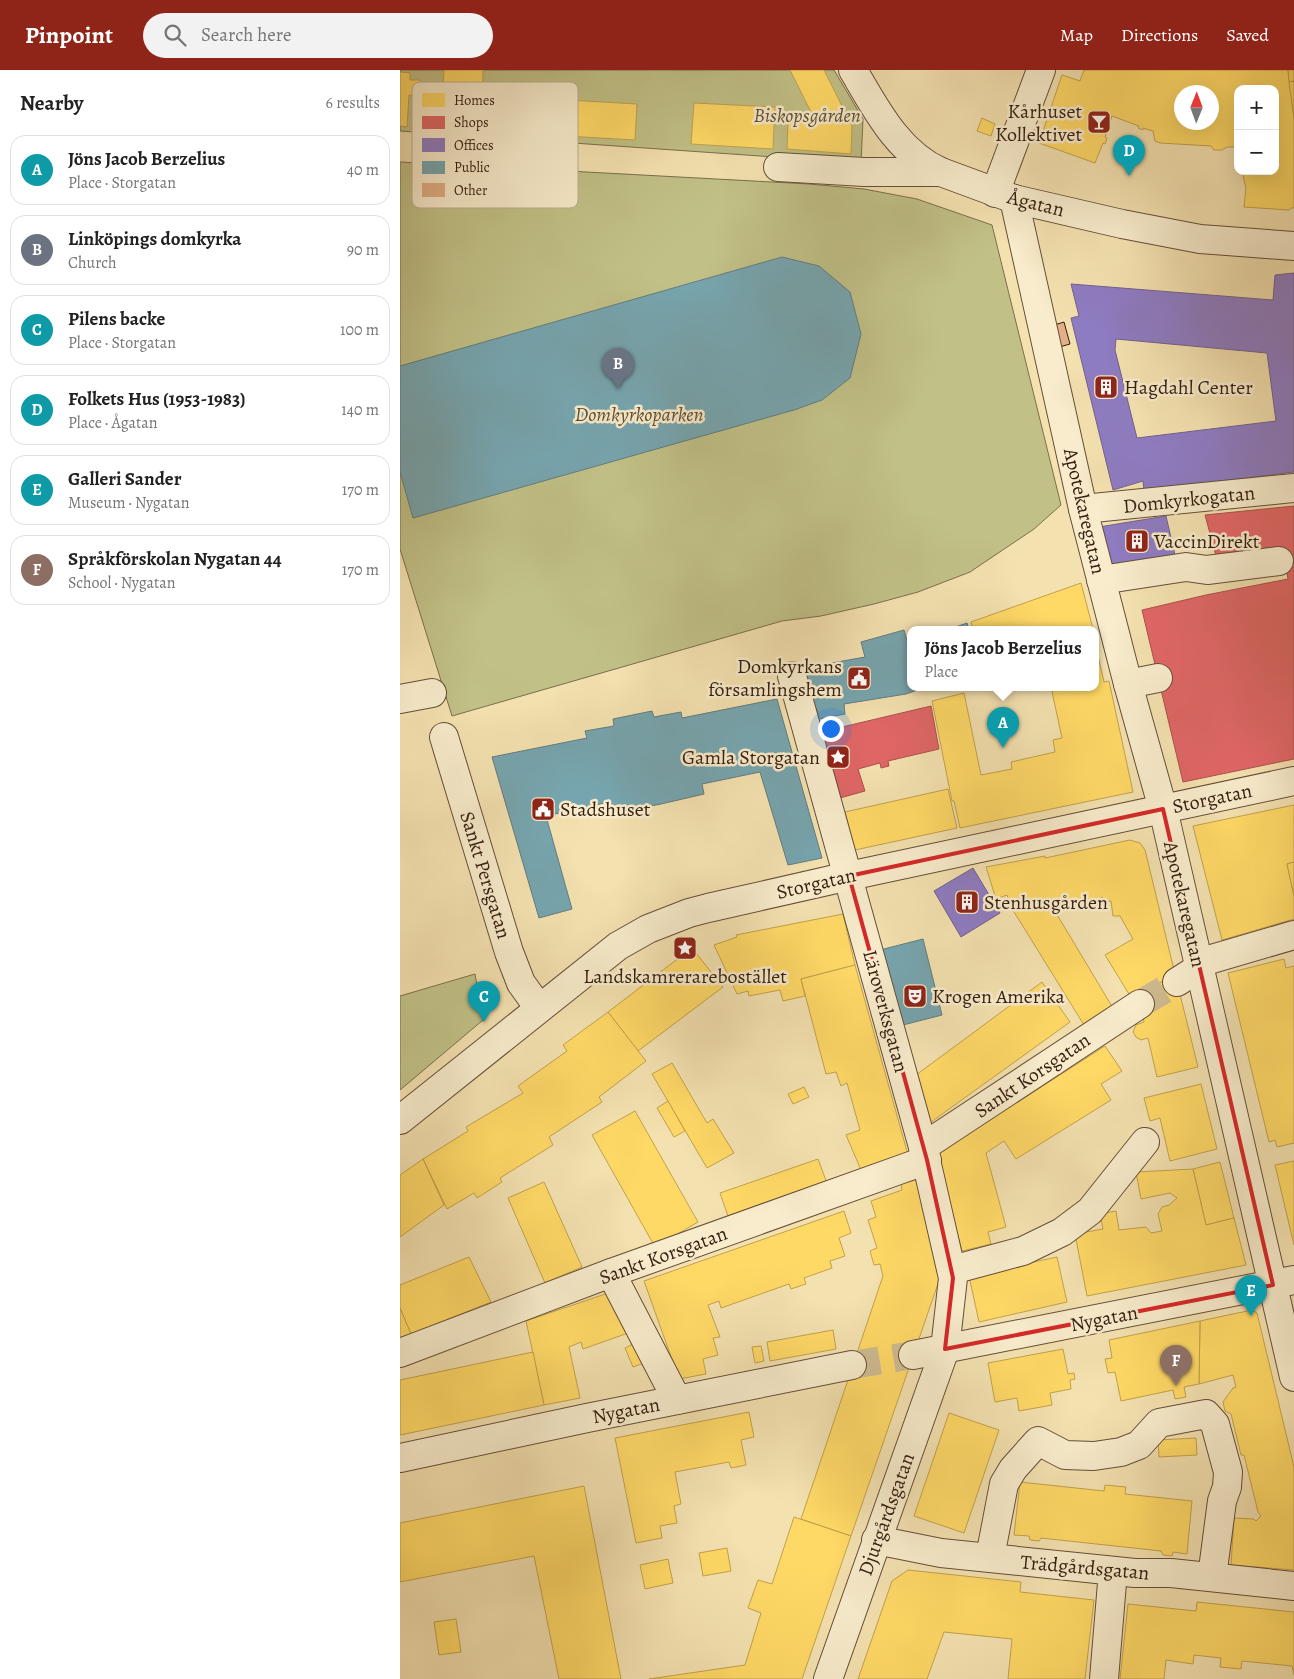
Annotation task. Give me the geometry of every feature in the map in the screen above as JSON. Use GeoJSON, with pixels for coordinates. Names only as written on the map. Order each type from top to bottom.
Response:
{"type":"FeatureCollection","features":[{"type":"Feature","properties":{"kind":"street"},"geometry":{"type":"LineString","coordinates":[[853,70],[892,132],[927,166],[941,172]]}},
{"type":"Feature","properties":{"kind":"street"},"geometry":{"type":"LineString","coordinates":[[1004,196],[1041,70]]}},
{"type":"Feature","properties":{"kind":"street","name":"Ågatan"},"geometry":{"type":"LineString","coordinates":[[778,167],[864,172],[941,172],[1004,196],[1122,224],[1200,239],[1294,246]]}},
{"type":"Feature","properties":{"kind":"street","name":"Apotekaregatan"},"geometry":{"type":"LineString","coordinates":[[1004,196],[1028,264],[1083,509],[1128,684],[1163,809],[1199,965],[1283,1283],[1294,1377]]}},
{"type":"Feature","properties":{"kind":"street","name":"Domkyrkogatan"},"geometry":{"type":"LineString","coordinates":[[1083,509],[1294,488]]}},
{"type":"Feature","properties":{"kind":"street"},"geometry":{"type":"LineString","coordinates":[[1101,580],[1186,567],[1207,570],[1279,561]]}},
{"type":"Feature","properties":{"kind":"street","name":"Läroverksgatan"},"geometry":{"type":"LineString","coordinates":[[792,676],[925,1154],[954,1278],[945,1349]]}},
{"type":"Feature","properties":{"kind":"street"},"geometry":{"type":"LineString","coordinates":[[1128,684],[1158,678]]}},
{"type":"Feature","properties":{"kind":"street"},"geometry":{"type":"LineString","coordinates":[[400,699],[432,693]]}},
{"type":"Feature","properties":{"kind":"street","name":"Sankt Persgatan"},"geometry":{"type":"LineString","coordinates":[[444,737],[509,952],[521,983],[539,1008]]}},
{"type":"Feature","properties":{"kind":"street","name":"Storgatan"},"geometry":{"type":"LineString","coordinates":[[400,1120],[618,946],[648,929],[688,913],[849,876],[1294,781]]}},
{"type":"Feature","properties":{"kind":"street"},"geometry":{"type":"LineString","coordinates":[[1177,982],[1199,965],[1294,935]]}},
{"type":"Feature","properties":{"kind":"street","name":"Sankt Korsgatan"},"geometry":{"type":"LineString","coordinates":[[400,1353],[925,1154],[1140,1004]]}},
{"type":"Feature","properties":{"kind":"street"},"geometry":{"type":"LineString","coordinates":[[952,1270],[1023,1251],[1062,1232],[1090,1211],[1145,1142]]}},
{"type":"Feature","properties":{"kind":"street"},"geometry":{"type":"LineString","coordinates":[[611,1273],[677,1400]]}},
{"type":"Feature","properties":{"kind":"street","name":"Nygatan"},"geometry":{"type":"LineString","coordinates":[[914,1355],[1283,1283]]}},
{"type":"Feature","properties":{"kind":"street","name":"Djurgårdsgatan"},"geometry":{"type":"LineString","coordinates":[[828,1679],[945,1349]]}},
{"type":"Feature","properties":{"kind":"street","name":"Nygatan"},"geometry":{"type":"LineString","coordinates":[[400,1458],[852,1365]]}},
{"type":"Feature","properties":{"kind":"street"},"geometry":{"type":"LineString","coordinates":[[990,1558],[1004,1484],[1013,1469],[1038,1441],[1065,1455],[1094,1456],[1121,1452],[1138,1445],[1159,1423],[1206,1414],[1215,1424],[1228,1472],[1228,1487],[1222,1500],[1212,1578]]}},
{"type":"Feature","properties":{"kind":"street","name":"Trädgårdsgatan"},"geometry":{"type":"LineString","coordinates":[[876,1540],[941,1553],[1124,1572],[1171,1573],[1294,1586]]}},
{"type":"Feature","properties":{"kind":"street"},"geometry":{"type":"LineString","coordinates":[[1104,1679],[1124,1572]]}},
{"type":"Feature","properties":{"kind":"highlighted area"},"geometry":{"type":"Polygon","coordinates":[[[1163,809],[1273,1285],[945,1349],[953,1278],[927,1160],[849,876],[1163,809]]]}},
{"type":"Feature","properties":{"kind":"green space","name":"Biskopsgården"},"geometry":{"type":"Polygon","coordinates":[[[400,70],[834,70],[863,119],[861,163],[578,143],[578,82],[412,82],[412,132],[400,131],[400,70]]]}},
{"type":"Feature","properties":{"kind":"green space","name":"Domkyrkoparken"},"geometry":{"type":"Polygon","coordinates":[[[400,162],[412,163],[412,208],[578,208],[578,172],[809,184],[864,189],[917,199],[992,225],[1061,505],[1034,529],[970,572],[918,592],[821,616],[782,621],[452,716],[400,549],[400,162]]]}},
{"type":"Feature","properties":{"kind":"green space"},"geometry":{"type":"Polygon","coordinates":[[[475,974],[483,1020],[400,1090],[400,996],[475,974]]]}},
{"type":"Feature","properties":{"kind":"building: Homes"},"geometry":{"type":"Polygon","coordinates":[[[444,70],[483,70],[483,82],[443,82],[444,70]]]}},
{"type":"Feature","properties":{"kind":"building: Homes"},"geometry":{"type":"Polygon","coordinates":[[[790,70],[824,70],[852,126],[851,154],[787,149],[788,122],[817,124],[790,70]]]}},
{"type":"Feature","properties":{"kind":"building: Homes"},"geometry":{"type":"Polygon","coordinates":[[[1084,70],[1288,70],[1294,118],[1294,208],[1289,210],[1244,207],[1246,188],[1243,175],[1279,175],[1279,85],[1234,85],[1234,147],[1214,150],[1211,146],[1160,143],[1155,141],[1153,131],[1143,128],[1143,130],[1138,128],[1139,126],[1112,116],[1105,137],[1107,138],[1105,144],[1103,143],[1095,163],[1039,143],[1062,75],[1080,81],[1084,70]]]}},
{"type":"Feature","properties":{"kind":"building: Homes"},"geometry":{"type":"Polygon","coordinates":[[[1288,70],[1294,70],[1294,81],[1289,82],[1288,70]]]}},
{"type":"Feature","properties":{"kind":"building: Homes"},"geometry":{"type":"Polygon","coordinates":[[[400,72],[410,73],[410,80],[420,80],[420,82],[412,82],[412,95],[409,95],[407,127],[400,126],[400,72]]]}},
{"type":"Feature","properties":{"kind":"building: Homes"},"geometry":{"type":"Polygon","coordinates":[[[1294,81],[1294,118],[1289,82],[1294,81]]]}},
{"type":"Feature","properties":{"kind":"building: Homes"},"geometry":{"type":"Polygon","coordinates":[[[578,101],[637,104],[635,140],[578,137],[578,101]]]}},
{"type":"Feature","properties":{"kind":"building: Homes"},"geometry":{"type":"Polygon","coordinates":[[[694,103],[775,107],[773,149],[691,144],[694,103]]]}},
{"type":"Feature","properties":{"kind":"building: Homes"},"geometry":{"type":"Polygon","coordinates":[[[982,118],[995,124],[991,136],[977,131],[982,118]]]}},
{"type":"Feature","properties":{"kind":"building: Homes"},"geometry":{"type":"Polygon","coordinates":[[[1081,583],[1092,626],[972,626],[971,622],[1081,583]]]}},
{"type":"Feature","properties":{"kind":"building: Homes"},"geometry":{"type":"Polygon","coordinates":[[[1099,660],[1104,682],[1109,681],[1133,792],[960,828],[954,801],[952,801],[932,701],[964,693],[981,775],[1012,769],[1011,762],[1055,752],[1053,740],[1062,738],[1052,691],[1099,691],[1099,660]]]}},
{"type":"Feature","properties":{"kind":"building: Homes"},"geometry":{"type":"Polygon","coordinates":[[[948,789],[957,828],[855,850],[845,812],[948,789]]]}},
{"type":"Feature","properties":{"kind":"building: Homes"},"geometry":{"type":"Polygon","coordinates":[[[1294,805],[1294,862],[1287,864],[1294,896],[1294,919],[1222,940],[1193,826],[1294,805]]]}},
{"type":"Feature","properties":{"kind":"building: Homes"},"geometry":{"type":"Polygon","coordinates":[[[1130,840],[1140,843],[1145,850],[1175,974],[1132,999],[1105,955],[1133,939],[1120,916],[1113,916],[1111,901],[1106,901],[1102,897],[1095,901],[1053,908],[1113,1008],[1084,1025],[1011,907],[1007,895],[996,899],[986,867],[1045,856],[1045,858],[1130,840]]]}},
{"type":"Feature","properties":{"kind":"building: Homes"},"geometry":{"type":"Polygon","coordinates":[[[1294,862],[1294,896],[1287,864],[1294,862]]]}},
{"type":"Feature","properties":{"kind":"building: Homes"},"geometry":{"type":"Polygon","coordinates":[[[843,914],[855,965],[801,979],[805,996],[783,1001],[780,990],[749,996],[748,991],[737,994],[714,945],[737,937],[736,935],[843,914]]]}},
{"type":"Feature","properties":{"kind":"building: Homes"},"geometry":{"type":"Polygon","coordinates":[[[692,948],[723,987],[638,1051],[608,1012],[692,948]]]}},
{"type":"Feature","properties":{"kind":"building: Homes"},"geometry":{"type":"Polygon","coordinates":[[[1284,959],[1286,968],[1294,966],[1294,1143],[1277,1147],[1275,1140],[1269,1142],[1228,973],[1284,959]]]}},
{"type":"Feature","properties":{"kind":"building: Homes"},"geometry":{"type":"Polygon","coordinates":[[[855,965],[908,1155],[861,1170],[846,1135],[860,1130],[847,1083],[841,1086],[836,1072],[826,1074],[801,979],[855,965]]]}},
{"type":"Feature","properties":{"kind":"building: Homes"},"geometry":{"type":"Polygon","coordinates":[[[1175,974],[1198,1067],[1157,1077],[1148,1038],[1141,1040],[1133,1032],[1136,1025],[1144,1022],[1139,995],[1175,974]]]}},
{"type":"Feature","properties":{"kind":"building: Homes"},"geometry":{"type":"Polygon","coordinates":[[[1042,982],[1070,1022],[927,1125],[916,1075],[1042,982]]]}},
{"type":"Feature","properties":{"kind":"building: Homes"},"geometry":{"type":"Polygon","coordinates":[[[608,1012],[646,1061],[599,1097],[602,1102],[549,1137],[553,1145],[500,1178],[502,1182],[477,1198],[474,1193],[447,1209],[423,1159],[468,1131],[466,1127],[523,1093],[518,1086],[567,1051],[563,1045],[608,1012]]]}},
{"type":"Feature","properties":{"kind":"building: Homes"},"geometry":{"type":"Polygon","coordinates":[[[1105,1046],[1122,1071],[1101,1084],[1111,1100],[1016,1159],[1004,1141],[986,1153],[1006,1227],[988,1232],[991,1244],[962,1251],[937,1154],[1105,1046]]]}},
{"type":"Feature","properties":{"kind":"building: Homes"},"geometry":{"type":"Polygon","coordinates":[[[672,1063],[707,1123],[713,1119],[734,1153],[707,1168],[652,1074],[672,1063]]]}},
{"type":"Feature","properties":{"kind":"building: Homes"},"geometry":{"type":"Polygon","coordinates":[[[1201,1084],[1217,1149],[1170,1161],[1160,1118],[1150,1121],[1144,1098],[1201,1084]]]}},
{"type":"Feature","properties":{"kind":"building: Homes"},"geometry":{"type":"Polygon","coordinates":[[[804,1087],[809,1097],[793,1104],[788,1094],[804,1087]]]}},
{"type":"Feature","properties":{"kind":"building: Homes"},"geometry":{"type":"Polygon","coordinates":[[[668,1101],[685,1131],[674,1137],[657,1108],[668,1101]]]}},
{"type":"Feature","properties":{"kind":"building: Homes"},"geometry":{"type":"Polygon","coordinates":[[[635,1111],[698,1222],[655,1247],[592,1135],[635,1111]]]}},
{"type":"Feature","properties":{"kind":"building: Homes"},"geometry":{"type":"Polygon","coordinates":[[[423,1159],[444,1205],[400,1237],[400,1175],[423,1159]]]}},
{"type":"Feature","properties":{"kind":"building: Homes"},"geometry":{"type":"Polygon","coordinates":[[[818,1159],[828,1186],[729,1219],[720,1193],[818,1159]]]}},
{"type":"Feature","properties":{"kind":"building: Homes"},"geometry":{"type":"Polygon","coordinates":[[[1294,1161],[1294,1245],[1275,1165],[1294,1161]]]}},
{"type":"Feature","properties":{"kind":"building: Homes"},"geometry":{"type":"Polygon","coordinates":[[[1220,1162],[1234,1218],[1206,1225],[1193,1169],[1220,1162]]]}},
{"type":"Feature","properties":{"kind":"building: Homes"},"geometry":{"type":"Polygon","coordinates":[[[1193,1169],[1206,1225],[1234,1218],[1246,1265],[1087,1296],[1075,1234],[1103,1229],[1100,1214],[1116,1211],[1119,1230],[1146,1227],[1151,1233],[1162,1231],[1158,1214],[1162,1207],[1169,1205],[1177,1198],[1170,1193],[1141,1199],[1136,1172],[1193,1169]]]}},
{"type":"Feature","properties":{"kind":"building: Homes"},"geometry":{"type":"Polygon","coordinates":[[[916,1180],[941,1275],[851,1536],[801,1519],[883,1276],[880,1264],[874,1265],[870,1251],[877,1248],[868,1220],[876,1217],[871,1201],[902,1190],[901,1184],[916,1180]]]}},
{"type":"Feature","properties":{"kind":"building: Homes"},"geometry":{"type":"Polygon","coordinates":[[[544,1182],[582,1267],[545,1283],[508,1198],[544,1182]]]}},
{"type":"Feature","properties":{"kind":"building: Homes"},"geometry":{"type":"Polygon","coordinates":[[[844,1211],[851,1233],[839,1238],[845,1256],[830,1261],[832,1268],[804,1278],[806,1284],[791,1289],[789,1284],[721,1308],[719,1301],[708,1305],[720,1337],[713,1338],[718,1355],[703,1359],[706,1374],[679,1379],[644,1281],[844,1211]]]}},
{"type":"Feature","properties":{"kind":"building: Homes"},"geometry":{"type":"Polygon","coordinates":[[[469,1257],[491,1302],[411,1334],[400,1308],[400,1285],[469,1257]]]}},
{"type":"Feature","properties":{"kind":"building: Homes"},"geometry":{"type":"Polygon","coordinates":[[[1057,1257],[1067,1302],[979,1322],[969,1276],[1057,1257]]]}},
{"type":"Feature","properties":{"kind":"building: Homes"},"geometry":{"type":"Polygon","coordinates":[[[611,1292],[631,1332],[583,1349],[581,1342],[569,1347],[580,1398],[544,1405],[526,1321],[611,1292]]]}},
{"type":"Feature","properties":{"kind":"building: Homes"},"geometry":{"type":"Polygon","coordinates":[[[400,1308],[411,1334],[400,1338],[400,1308]]]}},
{"type":"Feature","properties":{"kind":"building: Homes"},"geometry":{"type":"Polygon","coordinates":[[[1252,1310],[1257,1313],[1294,1467],[1294,1570],[1231,1565],[1234,1518],[1254,1519],[1256,1521],[1261,1516],[1258,1512],[1244,1455],[1241,1455],[1231,1414],[1225,1411],[1223,1402],[1233,1388],[1236,1387],[1233,1375],[1199,1384],[1200,1321],[1252,1310]]]}},
{"type":"Feature","properties":{"kind":"building: Homes"},"geometry":{"type":"Polygon","coordinates":[[[1200,1321],[1199,1384],[1184,1387],[1186,1397],[1175,1399],[1173,1390],[1121,1401],[1115,1372],[1108,1373],[1105,1359],[1112,1358],[1109,1340],[1200,1321]]]}},
{"type":"Feature","properties":{"kind":"building: Homes"},"geometry":{"type":"Polygon","coordinates":[[[833,1330],[836,1349],[770,1361],[767,1342],[833,1330]]]}},
{"type":"Feature","properties":{"kind":"building: Homes"},"geometry":{"type":"Polygon","coordinates":[[[635,1343],[644,1363],[633,1367],[625,1348],[635,1343]]]}},
{"type":"Feature","properties":{"kind":"building: Homes"},"geometry":{"type":"Polygon","coordinates":[[[761,1346],[764,1361],[755,1363],[752,1347],[761,1346]]]}},
{"type":"Feature","properties":{"kind":"building: Homes"},"geometry":{"type":"Polygon","coordinates":[[[1063,1349],[1068,1374],[1074,1373],[1075,1379],[1070,1380],[1071,1389],[1050,1393],[1052,1405],[1019,1411],[1017,1398],[995,1402],[988,1363],[1063,1349]]]}},
{"type":"Feature","properties":{"kind":"building: Homes"},"geometry":{"type":"Polygon","coordinates":[[[533,1352],[544,1405],[400,1435],[400,1380],[533,1352]]]}},
{"type":"Feature","properties":{"kind":"building: Homes"},"geometry":{"type":"Polygon","coordinates":[[[749,1412],[754,1437],[741,1440],[746,1465],[731,1468],[729,1462],[675,1472],[681,1504],[674,1506],[677,1523],[660,1526],[662,1538],[636,1543],[615,1438],[749,1412]]]}},
{"type":"Feature","properties":{"kind":"building: Homes"},"geometry":{"type":"Polygon","coordinates":[[[949,1413],[999,1430],[964,1533],[914,1516],[949,1413]]]}},
{"type":"Feature","properties":{"kind":"building: Homes"},"geometry":{"type":"Polygon","coordinates":[[[1196,1438],[1197,1455],[1159,1457],[1158,1440],[1196,1438]]]}},
{"type":"Feature","properties":{"kind":"building: Homes"},"geometry":{"type":"Polygon","coordinates":[[[1020,1482],[1104,1491],[1105,1485],[1126,1487],[1125,1494],[1192,1501],[1187,1554],[1173,1552],[1172,1556],[1163,1555],[1161,1551],[1041,1538],[1039,1541],[1030,1540],[1029,1536],[1014,1535],[1020,1482]]]}},
{"type":"Feature","properties":{"kind":"building: Homes"},"geometry":{"type":"Polygon","coordinates":[[[584,1486],[621,1679],[559,1679],[534,1556],[400,1582],[400,1523],[584,1486]]]}},
{"type":"Feature","properties":{"kind":"building: Homes"},"geometry":{"type":"Polygon","coordinates":[[[794,1517],[851,1536],[802,1679],[649,1679],[745,1665],[761,1613],[748,1608],[758,1580],[772,1584],[794,1517]]]}},
{"type":"Feature","properties":{"kind":"building: Homes"},"geometry":{"type":"Polygon","coordinates":[[[727,1548],[731,1571],[703,1576],[699,1553],[727,1548]]]}},
{"type":"Feature","properties":{"kind":"building: Homes"},"geometry":{"type":"Polygon","coordinates":[[[668,1559],[673,1583],[645,1589],[640,1565],[668,1559]]]}},
{"type":"Feature","properties":{"kind":"building: Homes"},"geometry":{"type":"Polygon","coordinates":[[[908,1570],[1021,1582],[1020,1592],[1094,1600],[1085,1679],[1008,1679],[1012,1639],[944,1632],[927,1679],[858,1679],[892,1581],[908,1570]]]}},
{"type":"Feature","properties":{"kind":"building: Homes"},"geometry":{"type":"Polygon","coordinates":[[[1197,1602],[1294,1612],[1294,1675],[1292,1666],[1242,1661],[1241,1669],[1220,1667],[1221,1658],[1194,1655],[1193,1664],[1166,1660],[1164,1679],[1120,1679],[1128,1604],[1196,1611],[1197,1602]]]}},
{"type":"Feature","properties":{"kind":"building: Homes"},"geometry":{"type":"Polygon","coordinates":[[[456,1619],[461,1652],[439,1655],[434,1622],[456,1619]]]}},
{"type":"Feature","properties":{"kind":"building: Shops"},"geometry":{"type":"Polygon","coordinates":[[[1294,506],[1294,759],[1183,782],[1142,610],[1288,579],[1283,549],[1216,556],[1205,515],[1294,506]]]}},
{"type":"Feature","properties":{"kind":"building: Shops"},"geometry":{"type":"Polygon","coordinates":[[[931,706],[939,749],[888,761],[889,766],[881,768],[880,763],[858,769],[865,791],[840,798],[821,732],[931,706]]]}},
{"type":"Feature","properties":{"kind":"building: Offices","name":"Hagdahl Center"},"geometry":{"type":"Polygon","coordinates":[[[1294,273],[1294,472],[1144,491],[1143,481],[1113,490],[1071,318],[1079,316],[1071,284],[1273,300],[1275,275],[1294,273]],[[1116,339],[1115,350],[1137,438],[1276,421],[1267,353],[1116,339]]]}},
{"type":"Feature","properties":{"kind":"building: Offices","name":"VaccinDirekt"},"geometry":{"type":"Polygon","coordinates":[[[1166,516],[1175,555],[1109,568],[1099,527],[1166,516]]]}},
{"type":"Feature","properties":{"kind":"building: Offices","name":"Stenhusgården"},"geometry":{"type":"Polygon","coordinates":[[[973,868],[1000,913],[961,937],[934,891],[973,868]]]}},
{"type":"Feature","properties":{"kind":"building: Public"},"geometry":{"type":"Polygon","coordinates":[[[782,257],[819,266],[850,292],[861,334],[850,378],[822,400],[794,410],[413,518],[400,472],[400,366],[782,257]]]}},
{"type":"Feature","properties":{"kind":"building: Public","name":"Domkyrkans församlingshem"},"geometry":{"type":"Polygon","coordinates":[[[904,630],[907,640],[907,691],[915,691],[844,704],[845,714],[819,719],[804,668],[865,657],[861,642],[904,630]]]}},
{"type":"Feature","properties":{"kind":"building: Public","name":"Stadshuset"},"geometry":{"type":"Polygon","coordinates":[[[777,699],[822,858],[788,865],[760,772],[702,784],[704,794],[661,804],[609,814],[605,803],[546,816],[572,909],[539,918],[492,757],[587,738],[585,731],[614,726],[613,719],[652,711],[654,717],[681,712],[682,718],[777,699]]]}},
{"type":"Feature","properties":{"kind":"building: Public","name":"Krogen Amerika"},"geometry":{"type":"Polygon","coordinates":[[[923,939],[942,1015],[899,1026],[880,950],[923,939]]]}},
{"type":"Feature","properties":{"kind":"building: Other"},"geometry":{"type":"Polygon","coordinates":[[[1064,322],[1070,344],[1056,348],[1051,326],[1064,322]]]}},
{"type":"Feature","properties":{"kind":"tunnel"},"geometry":{"type":"LineString","coordinates":[[1140,1004],[1177,982]]}},
{"type":"Feature","properties":{"kind":"tunnel"},"geometry":{"type":"LineString","coordinates":[[852,1365],[913,1355]]}},
{"type":"Feature","properties":{"kind":"place","name":"Kårhuset Kollektivet"},"geometry":{"type":"Point","coordinates":[1099,122]}},
{"type":"Feature","properties":{"kind":"place","name":"Folkets Hus (1953-1983)"},"geometry":{"type":"Point","coordinates":[1129,176]}},
{"type":"Feature","properties":{"kind":"place","name":"Hagdahl Center"},"geometry":{"type":"Point","coordinates":[1106,387]}},
{"type":"Feature","properties":{"kind":"place","name":"Linköpings domkyrka"},"geometry":{"type":"Point","coordinates":[618,389]}},
{"type":"Feature","properties":{"kind":"place","name":"VaccinDirekt"},"geometry":{"type":"Point","coordinates":[1137,541]}},
{"type":"Feature","properties":{"kind":"place","name":"Domkyrkans församlingshem"},"geometry":{"type":"Point","coordinates":[859,678]}},
{"type":"Feature","properties":{"kind":"place","name":"Jöns Jacob Berzelius"},"geometry":{"type":"Point","coordinates":[1003,748]}},
{"type":"Feature","properties":{"kind":"place","name":"Gamla Storgatan"},"geometry":{"type":"Point","coordinates":[838,757]}},
{"type":"Feature","properties":{"kind":"place","name":"Stadshuset"},"geometry":{"type":"Point","coordinates":[543,809]}},
{"type":"Feature","properties":{"kind":"place","name":"Stenhusgården"},"geometry":{"type":"Point","coordinates":[967,902]}},
{"type":"Feature","properties":{"kind":"place","name":"Landskamrerarebostället"},"geometry":{"type":"Point","coordinates":[685,948]}},
{"type":"Feature","properties":{"kind":"place","name":"Krogen Amerika"},"geometry":{"type":"Point","coordinates":[915,996]}},
{"type":"Feature","properties":{"kind":"place","name":"Pilens backe"},"geometry":{"type":"Point","coordinates":[484,1022]}},
{"type":"Feature","properties":{"kind":"place","name":"Galleri Sander"},"geometry":{"type":"Point","coordinates":[1251,1316]}},
{"type":"Feature","properties":{"kind":"place","name":"Språkförskolan Nygatan 44"},"geometry":{"type":"Point","coordinates":[1176,1386]}}]}
